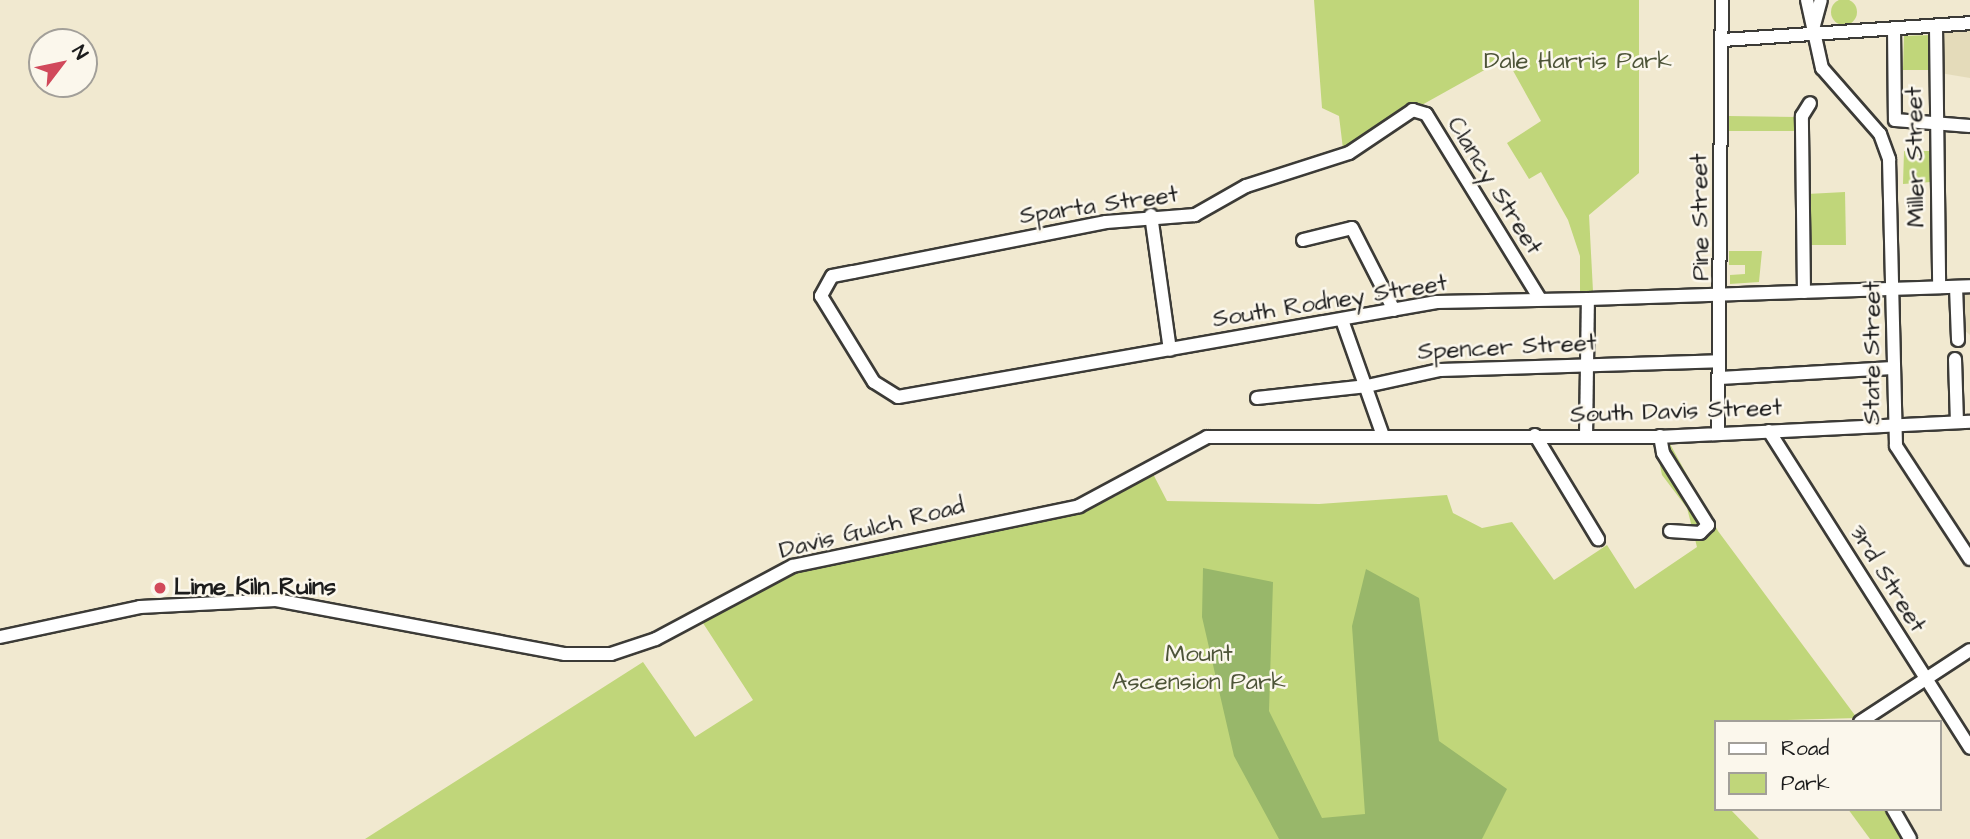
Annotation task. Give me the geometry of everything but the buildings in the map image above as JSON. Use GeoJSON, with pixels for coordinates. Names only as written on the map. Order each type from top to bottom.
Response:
{"type":"FeatureCollection","features":[{"type":"Feature","properties":{"kind":"street","name":"Pine Street"},"geometry":{"type":"LineString","coordinates":[[1718,434],[1723,295],[1722,0]]}},
{"type":"Feature","properties":{"kind":"street"},"geometry":{"type":"LineString","coordinates":[[1807,0],[1812,33]]}},
{"type":"Feature","properties":{"kind":"street"},"geometry":{"type":"LineString","coordinates":[[1812,33],[1821,0]]}},
{"type":"Feature","properties":{"kind":"street"},"geometry":{"type":"LineString","coordinates":[[1723,40],[1970,23]]}},
{"type":"Feature","properties":{"kind":"street","name":"Miller Street"},"geometry":{"type":"LineString","coordinates":[[1936,27],[1939,287]]}},
{"type":"Feature","properties":{"kind":"street"},"geometry":{"type":"LineString","coordinates":[[1894,29],[1892,115],[1902,121],[1970,125]]}},
{"type":"Feature","properties":{"kind":"street","name":"State Street"},"geometry":{"type":"LineString","coordinates":[[1812,33],[1822,68],[1875,128],[1890,170],[1896,290],[1892,424],[1896,446],[1970,559]]}},
{"type":"Feature","properties":{"kind":"street"},"geometry":{"type":"LineString","coordinates":[[1804,292],[1802,116],[1810,103]]}},
{"type":"Feature","properties":{"kind":"street","name":"Clancy Street"},"geometry":{"type":"LineString","coordinates":[[1404,116],[1413,110],[1426,114],[1540,299]]}},
{"type":"Feature","properties":{"kind":"street","name":"Sparta Street"},"geometry":{"type":"LineString","coordinates":[[874,382],[821,296],[824,283],[974,246],[1152,215],[1195,215],[1246,186],[1349,153],[1404,116]]}},
{"type":"Feature","properties":{"kind":"street"},"geometry":{"type":"LineString","coordinates":[[1152,215],[1170,350]]}},
{"type":"Feature","properties":{"kind":"street"},"geometry":{"type":"LineString","coordinates":[[1303,240],[1352,228],[1394,310]]}},
{"type":"Feature","properties":{"kind":"street"},"geometry":{"type":"LineString","coordinates":[[1958,340],[1963,286]]}},
{"type":"Feature","properties":{"kind":"street","name":"South Rodney Street"},"geometry":{"type":"LineString","coordinates":[[874,382],[898,397],[950,392],[1394,310],[1540,299],[1963,286]]}},
{"type":"Feature","properties":{"kind":"street"},"geometry":{"type":"LineString","coordinates":[[1586,437],[1588,299]]}},
{"type":"Feature","properties":{"kind":"street"},"geometry":{"type":"LineString","coordinates":[[1342,320],[1383,436]]}},
{"type":"Feature","properties":{"kind":"street"},"geometry":{"type":"LineString","coordinates":[[1955,359],[1963,422]]}},
{"type":"Feature","properties":{"kind":"street","name":"Spencer Street"},"geometry":{"type":"LineString","coordinates":[[1257,398],[1367,386],[1440,370],[1719,361]]}},
{"type":"Feature","properties":{"kind":"street"},"geometry":{"type":"LineString","coordinates":[[1720,378],[1893,368]]}},
{"type":"Feature","properties":{"kind":"street","name":"South Davis Street"},"geometry":{"type":"LineString","coordinates":[[1383,436],[1660,436],[1963,422]]}},
{"type":"Feature","properties":{"kind":"street","name":"3rd Street"},"geometry":{"type":"LineString","coordinates":[[1769,431],[1970,748]]}},
{"type":"Feature","properties":{"kind":"street"},"geometry":{"type":"LineString","coordinates":[[1535,435],[1598,539]]}},
{"type":"Feature","properties":{"kind":"street","name":"Davis Gulch Road"},"geometry":{"type":"LineString","coordinates":[[0,637],[141,607],[276,600],[565,654],[611,654],[656,639],[793,566],[1079,506],[1199,438],[1383,436]]}},
{"type":"Feature","properties":{"kind":"street"},"geometry":{"type":"LineString","coordinates":[[1660,436],[1663,453],[1708,525],[1700,533],[1670,531]]}},
{"type":"Feature","properties":{"kind":"street"},"geometry":{"type":"LineString","coordinates":[[1863,720],[1970,650]]}},
{"type":"Feature","properties":{"kind":"street"},"geometry":{"type":"LineString","coordinates":[[1894,811],[1910,839]]}},
{"type":"Feature","properties":{"kind":"shaded area"},"geometry":{"type":"Polygon","coordinates":[[[1970,28],[1970,78],[1940,73],[1941,32],[1970,28]]]}},
{"type":"Feature","properties":{"kind":"shaded area"},"geometry":{"type":"Polygon","coordinates":[[[1962,292],[1970,292],[1970,335],[1963,329],[1962,292]]]}},
{"type":"Feature","properties":{"kind":"green space"},"geometry":{"type":"Polygon","coordinates":[[[1844,-1],[1853,3],[1857,12],[1853,21],[1844,25],[1835,21],[1831,12],[1835,3],[1844,-1]]]}},
{"type":"Feature","properties":{"kind":"green space","name":"Dale Harris Park"},"geometry":{"type":"Polygon","coordinates":[[[1314,0],[1639,0],[1639,173],[1589,215],[1593,291],[1580,291],[1580,256],[1568,220],[1541,172],[1529,179],[1507,143],[1541,121],[1506,58],[1343,149],[1339,116],[1322,108],[1314,0]]]}},
{"type":"Feature","properties":{"kind":"green space"},"geometry":{"type":"Polygon","coordinates":[[[1931,35],[1930,70],[1903,70],[1904,36],[1931,35]]]}},
{"type":"Feature","properties":{"kind":"green space"},"geometry":{"type":"Polygon","coordinates":[[[1729,116],[1797,117],[1797,131],[1729,131],[1729,116]]]}},
{"type":"Feature","properties":{"kind":"green space"},"geometry":{"type":"Polygon","coordinates":[[[1904,151],[1930,151],[1931,182],[1903,184],[1904,151]]]}},
{"type":"Feature","properties":{"kind":"green space"},"geometry":{"type":"Polygon","coordinates":[[[1845,192],[1846,245],[1808,245],[1807,194],[1845,192]]]}},
{"type":"Feature","properties":{"kind":"green space"},"geometry":{"type":"Polygon","coordinates":[[[1729,251],[1762,251],[1759,282],[1730,284],[1730,275],[1745,274],[1745,265],[1729,265],[1729,251]]]}},
{"type":"Feature","properties":{"kind":"green space","name":"Mount Ascension Park"},"geometry":{"type":"Polygon","coordinates":[[[1655,442],[1670,444],[1718,531],[1857,718],[1714,720],[1714,811],[1732,811],[1759,839],[365,839],[643,662],[695,737],[753,700],[701,620],[794,569],[1076,513],[1116,496],[1151,470],[1167,501],[1319,504],[1447,495],[1453,513],[1482,528],[1512,522],[1554,580],[1607,545],[1635,589],[1697,547],[1687,508],[1662,475],[1655,442]]]}},
{"type":"Feature","properties":{"kind":"green space"},"geometry":{"type":"Polygon","coordinates":[[[1203,568],[1273,582],[1269,711],[1322,818],[1365,814],[1352,626],[1366,569],[1419,598],[1439,741],[1507,789],[1482,839],[1279,839],[1234,756],[1202,617],[1203,568]]]}},
{"type":"Feature","properties":{"kind":"green space"},"geometry":{"type":"Polygon","coordinates":[[[1849,811],[1889,811],[1904,839],[1870,839],[1849,811]]]}},
{"type":"Feature","properties":{"kind":"place","name":"Lime Kiln Ruins"},"geometry":{"type":"Point","coordinates":[160,588]}}]}
